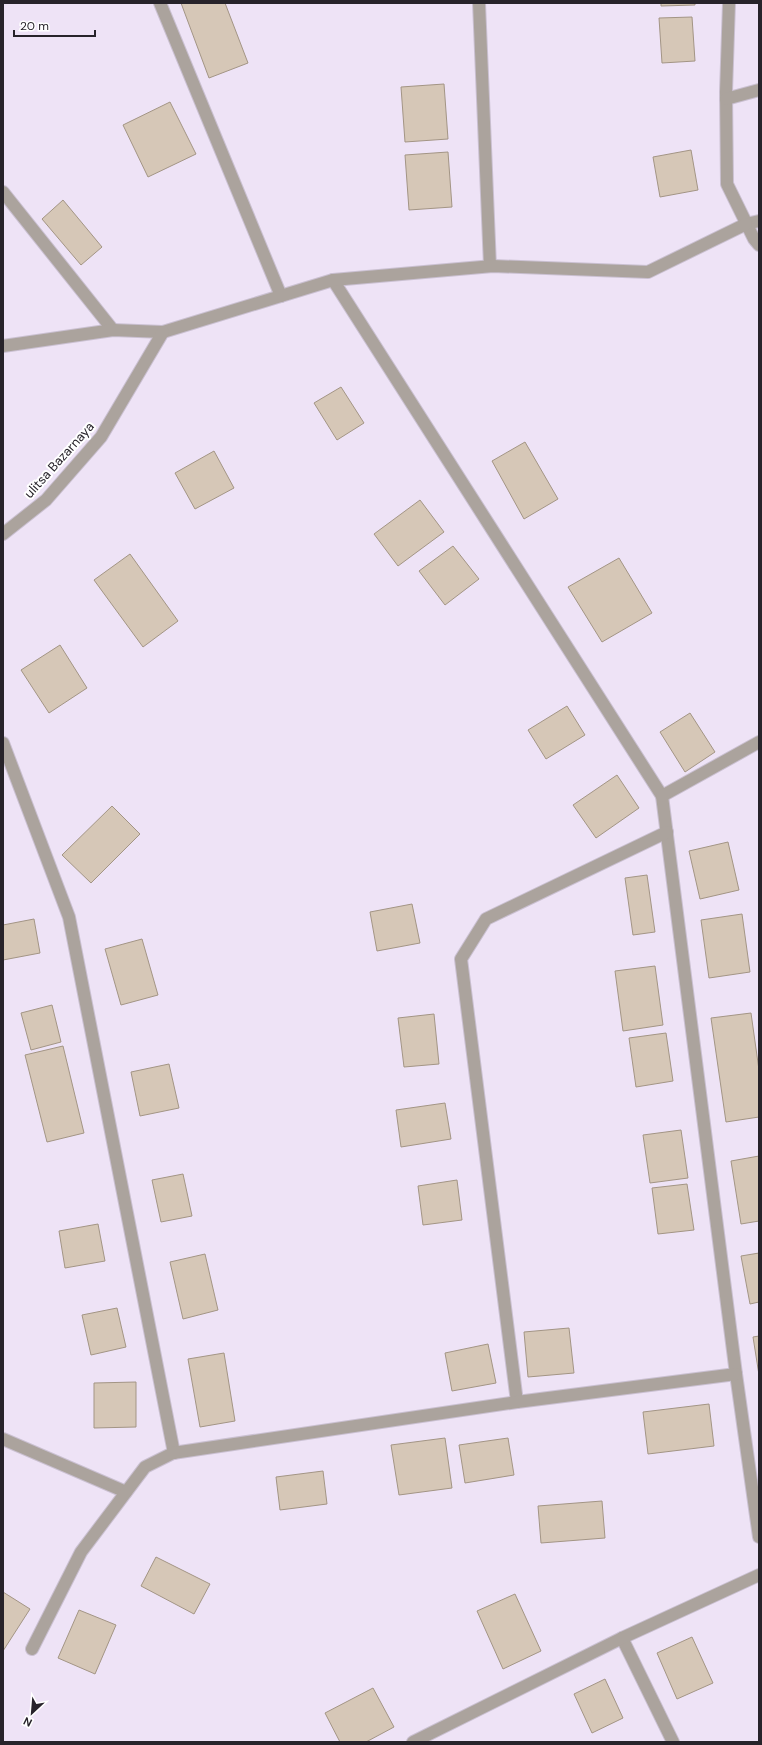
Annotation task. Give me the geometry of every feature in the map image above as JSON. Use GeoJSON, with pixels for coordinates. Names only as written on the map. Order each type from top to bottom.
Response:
{"type":"FeatureCollection","features":[{"type":"Feature","properties":{"kind":"street"},"geometry":{"type":"LineString","coordinates":[[160,3],[281,296]]}},
{"type":"Feature","properties":{"kind":"street"},"geometry":{"type":"LineString","coordinates":[[479,3],[490,266]]}},
{"type":"Feature","properties":{"kind":"street"},"geometry":{"type":"LineString","coordinates":[[729,3],[726,99],[727,184],[746,224],[759,245]]}},
{"type":"Feature","properties":{"kind":"street"},"geometry":{"type":"LineString","coordinates":[[726,99],[759,90]]}},
{"type":"Feature","properties":{"kind":"street"},"geometry":{"type":"LineString","coordinates":[[3,192],[113,330]]}},
{"type":"Feature","properties":{"kind":"street"},"geometry":{"type":"LineString","coordinates":[[3,346],[113,330],[163,332],[333,280],[490,266],[648,272],[746,224],[759,221]]}},
{"type":"Feature","properties":{"kind":"street"},"geometry":{"type":"LineString","coordinates":[[333,280],[662,796],[736,1374],[759,1537]]}},
{"type":"Feature","properties":{"kind":"street","name":"ulitsa Bazarnaya"},"geometry":{"type":"LineString","coordinates":[[3,534],[46,500],[101,437],[163,332]]}},
{"type":"Feature","properties":{"kind":"street"},"geometry":{"type":"LineString","coordinates":[[662,796],[759,742]]}},
{"type":"Feature","properties":{"kind":"street"},"geometry":{"type":"LineString","coordinates":[[3,743],[69,917],[174,1453]]}},
{"type":"Feature","properties":{"kind":"street"},"geometry":{"type":"LineString","coordinates":[[517,1402],[461,959],[486,919],[667,832]]}},
{"type":"Feature","properties":{"kind":"street"},"geometry":{"type":"LineString","coordinates":[[32,1648],[81,1552],[145,1467],[174,1453],[517,1402],[736,1374]]}},
{"type":"Feature","properties":{"kind":"street"},"geometry":{"type":"LineString","coordinates":[[3,1439],[126,1492]]}},
{"type":"Feature","properties":{"kind":"street"},"geometry":{"type":"LineString","coordinates":[[413,1742],[622,1638],[759,1575]]}},
{"type":"Feature","properties":{"kind":"street"},"geometry":{"type":"LineString","coordinates":[[622,1638],[673,1742]]}},
{"type":"Feature","properties":{"kind":"building"},"geometry":{"type":"Polygon","coordinates":[[[181,3],[225,3],[248,63],[209,78],[181,3]]]}},
{"type":"Feature","properties":{"kind":"building"},"geometry":{"type":"Polygon","coordinates":[[[661,3],[695,3],[695,5],[661,6],[661,3]]]}},
{"type":"Feature","properties":{"kind":"building"},"geometry":{"type":"Polygon","coordinates":[[[692,17],[695,61],[662,63],[659,18],[692,17]]]}},
{"type":"Feature","properties":{"kind":"building"},"geometry":{"type":"Polygon","coordinates":[[[444,84],[448,139],[405,142],[401,87],[444,84]]]}},
{"type":"Feature","properties":{"kind":"building"},"geometry":{"type":"Polygon","coordinates":[[[170,102],[196,154],[148,177],[123,125],[170,102]]]}},
{"type":"Feature","properties":{"kind":"building"},"geometry":{"type":"Polygon","coordinates":[[[691,150],[698,190],[660,197],[653,157],[691,150]]]}},
{"type":"Feature","properties":{"kind":"building"},"geometry":{"type":"Polygon","coordinates":[[[448,152],[452,207],[409,210],[405,155],[448,152]]]}},
{"type":"Feature","properties":{"kind":"building"},"geometry":{"type":"Polygon","coordinates":[[[63,200],[102,247],[81,265],[42,219],[63,200]]]}},
{"type":"Feature","properties":{"kind":"building"},"geometry":{"type":"Polygon","coordinates":[[[341,387],[364,423],[337,440],[314,403],[341,387]]]}},
{"type":"Feature","properties":{"kind":"building"},"geometry":{"type":"Polygon","coordinates":[[[525,442],[558,499],[524,519],[492,461],[525,442]]]}},
{"type":"Feature","properties":{"kind":"building"},"geometry":{"type":"Polygon","coordinates":[[[214,451],[234,488],[195,509],[175,473],[214,451]]]}},
{"type":"Feature","properties":{"kind":"building"},"geometry":{"type":"Polygon","coordinates":[[[420,500],[444,532],[398,566],[374,534],[420,500]]]}},
{"type":"Feature","properties":{"kind":"building"},"geometry":{"type":"Polygon","coordinates":[[[453,546],[479,579],[445,605],[419,571],[453,546]]]}},
{"type":"Feature","properties":{"kind":"building"},"geometry":{"type":"Polygon","coordinates":[[[130,554],[178,621],[143,647],[94,580],[130,554]]]}},
{"type":"Feature","properties":{"kind":"building"},"geometry":{"type":"Polygon","coordinates":[[[619,558],[652,613],[602,642],[568,587],[619,558]]]}},
{"type":"Feature","properties":{"kind":"building"},"geometry":{"type":"Polygon","coordinates":[[[60,645],[87,688],[49,713],[21,670],[60,645]]]}},
{"type":"Feature","properties":{"kind":"building"},"geometry":{"type":"Polygon","coordinates":[[[567,706],[585,735],[546,759],[528,730],[567,706]]]}},
{"type":"Feature","properties":{"kind":"building"},"geometry":{"type":"Polygon","coordinates":[[[690,713],[715,752],[685,772],[660,732],[690,713]]]}},
{"type":"Feature","properties":{"kind":"building"},"geometry":{"type":"Polygon","coordinates":[[[617,775],[639,808],[596,838],[573,805],[617,775]]]}},
{"type":"Feature","properties":{"kind":"building"},"geometry":{"type":"Polygon","coordinates":[[[112,806],[140,834],[91,883],[62,855],[112,806]]]}},
{"type":"Feature","properties":{"kind":"building"},"geometry":{"type":"Polygon","coordinates":[[[728,842],[739,890],[700,899],[689,851],[728,842]]]}},
{"type":"Feature","properties":{"kind":"building"},"geometry":{"type":"Polygon","coordinates":[[[647,875],[655,932],[633,935],[625,878],[647,875]]]}},
{"type":"Feature","properties":{"kind":"building"},"geometry":{"type":"Polygon","coordinates":[[[412,904],[420,943],[377,951],[370,912],[412,904]]]}},
{"type":"Feature","properties":{"kind":"building"},"geometry":{"type":"Polygon","coordinates":[[[742,914],[750,972],[709,978],[701,920],[742,914]]]}},
{"type":"Feature","properties":{"kind":"building"},"geometry":{"type":"Polygon","coordinates":[[[34,919],[40,953],[3,960],[3,925],[34,919]]]}},
{"type":"Feature","properties":{"kind":"building"},"geometry":{"type":"Polygon","coordinates":[[[142,939],[158,995],[121,1005],[105,949],[142,939]]]}},
{"type":"Feature","properties":{"kind":"building"},"geometry":{"type":"Polygon","coordinates":[[[655,966],[663,1025],[623,1031],[615,971],[655,966]]]}},
{"type":"Feature","properties":{"kind":"building"},"geometry":{"type":"Polygon","coordinates":[[[52,1005],[61,1042],[31,1050],[21,1013],[52,1005]]]}},
{"type":"Feature","properties":{"kind":"building"},"geometry":{"type":"Polygon","coordinates":[[[751,1013],[759,1070],[759,1117],[726,1122],[711,1018],[751,1013]]]}},
{"type":"Feature","properties":{"kind":"building"},"geometry":{"type":"Polygon","coordinates":[[[434,1014],[439,1064],[404,1067],[398,1018],[434,1014]]]}},
{"type":"Feature","properties":{"kind":"building"},"geometry":{"type":"Polygon","coordinates":[[[666,1033],[673,1081],[636,1087],[629,1038],[666,1033]]]}},
{"type":"Feature","properties":{"kind":"building"},"geometry":{"type":"Polygon","coordinates":[[[63,1046],[84,1133],[47,1142],[25,1055],[63,1046]]]}},
{"type":"Feature","properties":{"kind":"building"},"geometry":{"type":"Polygon","coordinates":[[[169,1064],[179,1108],[140,1116],[131,1072],[169,1064]]]}},
{"type":"Feature","properties":{"kind":"building"},"geometry":{"type":"Polygon","coordinates":[[[445,1103],[451,1139],[401,1147],[396,1110],[445,1103]]]}},
{"type":"Feature","properties":{"kind":"building"},"geometry":{"type":"Polygon","coordinates":[[[681,1130],[688,1178],[650,1183],[643,1135],[681,1130]]]}},
{"type":"Feature","properties":{"kind":"building"},"geometry":{"type":"Polygon","coordinates":[[[759,1156],[759,1221],[741,1224],[731,1161],[759,1156]]]}},
{"type":"Feature","properties":{"kind":"building"},"geometry":{"type":"Polygon","coordinates":[[[183,1174],[192,1216],[161,1222],[152,1180],[183,1174]]]}},
{"type":"Feature","properties":{"kind":"building"},"geometry":{"type":"Polygon","coordinates":[[[457,1180],[462,1220],[423,1225],[418,1186],[457,1180]]]}},
{"type":"Feature","properties":{"kind":"building"},"geometry":{"type":"Polygon","coordinates":[[[687,1184],[694,1230],[658,1234],[652,1188],[687,1184]]]}},
{"type":"Feature","properties":{"kind":"building"},"geometry":{"type":"Polygon","coordinates":[[[98,1224],[105,1261],[65,1268],[59,1231],[98,1224]]]}},
{"type":"Feature","properties":{"kind":"building"},"geometry":{"type":"Polygon","coordinates":[[[759,1253],[759,1302],[750,1304],[741,1256],[759,1253]]]}},
{"type":"Feature","properties":{"kind":"building"},"geometry":{"type":"Polygon","coordinates":[[[205,1254],[218,1310],[183,1319],[170,1262],[205,1254]]]}},
{"type":"Feature","properties":{"kind":"building"},"geometry":{"type":"Polygon","coordinates":[[[117,1308],[126,1347],[91,1355],[82,1315],[117,1308]]]}},
{"type":"Feature","properties":{"kind":"building"},"geometry":{"type":"Polygon","coordinates":[[[569,1328],[574,1373],[528,1377],[524,1332],[569,1328]]]}},
{"type":"Feature","properties":{"kind":"building"},"geometry":{"type":"Polygon","coordinates":[[[759,1336],[759,1375],[753,1337],[759,1336]]]}},
{"type":"Feature","properties":{"kind":"building"},"geometry":{"type":"Polygon","coordinates":[[[488,1344],[496,1383],[452,1391],[445,1353],[488,1344]]]}},
{"type":"Feature","properties":{"kind":"building"},"geometry":{"type":"Polygon","coordinates":[[[224,1353],[235,1421],[200,1427],[188,1359],[224,1353]]]}},
{"type":"Feature","properties":{"kind":"building"},"geometry":{"type":"Polygon","coordinates":[[[136,1382],[136,1427],[94,1428],[94,1383],[136,1382]]]}},
{"type":"Feature","properties":{"kind":"building"},"geometry":{"type":"Polygon","coordinates":[[[709,1404],[714,1446],[648,1454],[643,1412],[709,1404]]]}},
{"type":"Feature","properties":{"kind":"building"},"geometry":{"type":"Polygon","coordinates":[[[445,1438],[452,1488],[399,1495],[391,1445],[445,1438]]]}},
{"type":"Feature","properties":{"kind":"building"},"geometry":{"type":"Polygon","coordinates":[[[508,1438],[514,1475],[465,1483],[459,1445],[508,1438]]]}},
{"type":"Feature","properties":{"kind":"building"},"geometry":{"type":"Polygon","coordinates":[[[323,1471],[327,1504],[280,1510],[276,1477],[323,1471]]]}},
{"type":"Feature","properties":{"kind":"building"},"geometry":{"type":"Polygon","coordinates":[[[602,1501],[605,1538],[541,1543],[538,1506],[602,1501]]]}},
{"type":"Feature","properties":{"kind":"building"},"geometry":{"type":"Polygon","coordinates":[[[156,1557],[210,1584],[194,1614],[141,1586],[156,1557]]]}},
{"type":"Feature","properties":{"kind":"building"},"geometry":{"type":"Polygon","coordinates":[[[3,1592],[30,1609],[3,1651],[3,1592]]]}},
{"type":"Feature","properties":{"kind":"building"},"geometry":{"type":"Polygon","coordinates":[[[515,1594],[541,1651],[503,1669],[477,1611],[515,1594]]]}},
{"type":"Feature","properties":{"kind":"building"},"geometry":{"type":"Polygon","coordinates":[[[79,1610],[116,1625],[95,1674],[58,1658],[79,1610]]]}},
{"type":"Feature","properties":{"kind":"building"},"geometry":{"type":"Polygon","coordinates":[[[692,1637],[713,1683],[677,1699],[657,1653],[692,1637]]]}},
{"type":"Feature","properties":{"kind":"building"},"geometry":{"type":"Polygon","coordinates":[[[605,1679],[623,1718],[592,1733],[574,1694],[605,1679]]]}},
{"type":"Feature","properties":{"kind":"building"},"geometry":{"type":"Polygon","coordinates":[[[373,1688],[394,1727],[366,1742],[340,1742],[325,1713],[373,1688]]]}}]}
